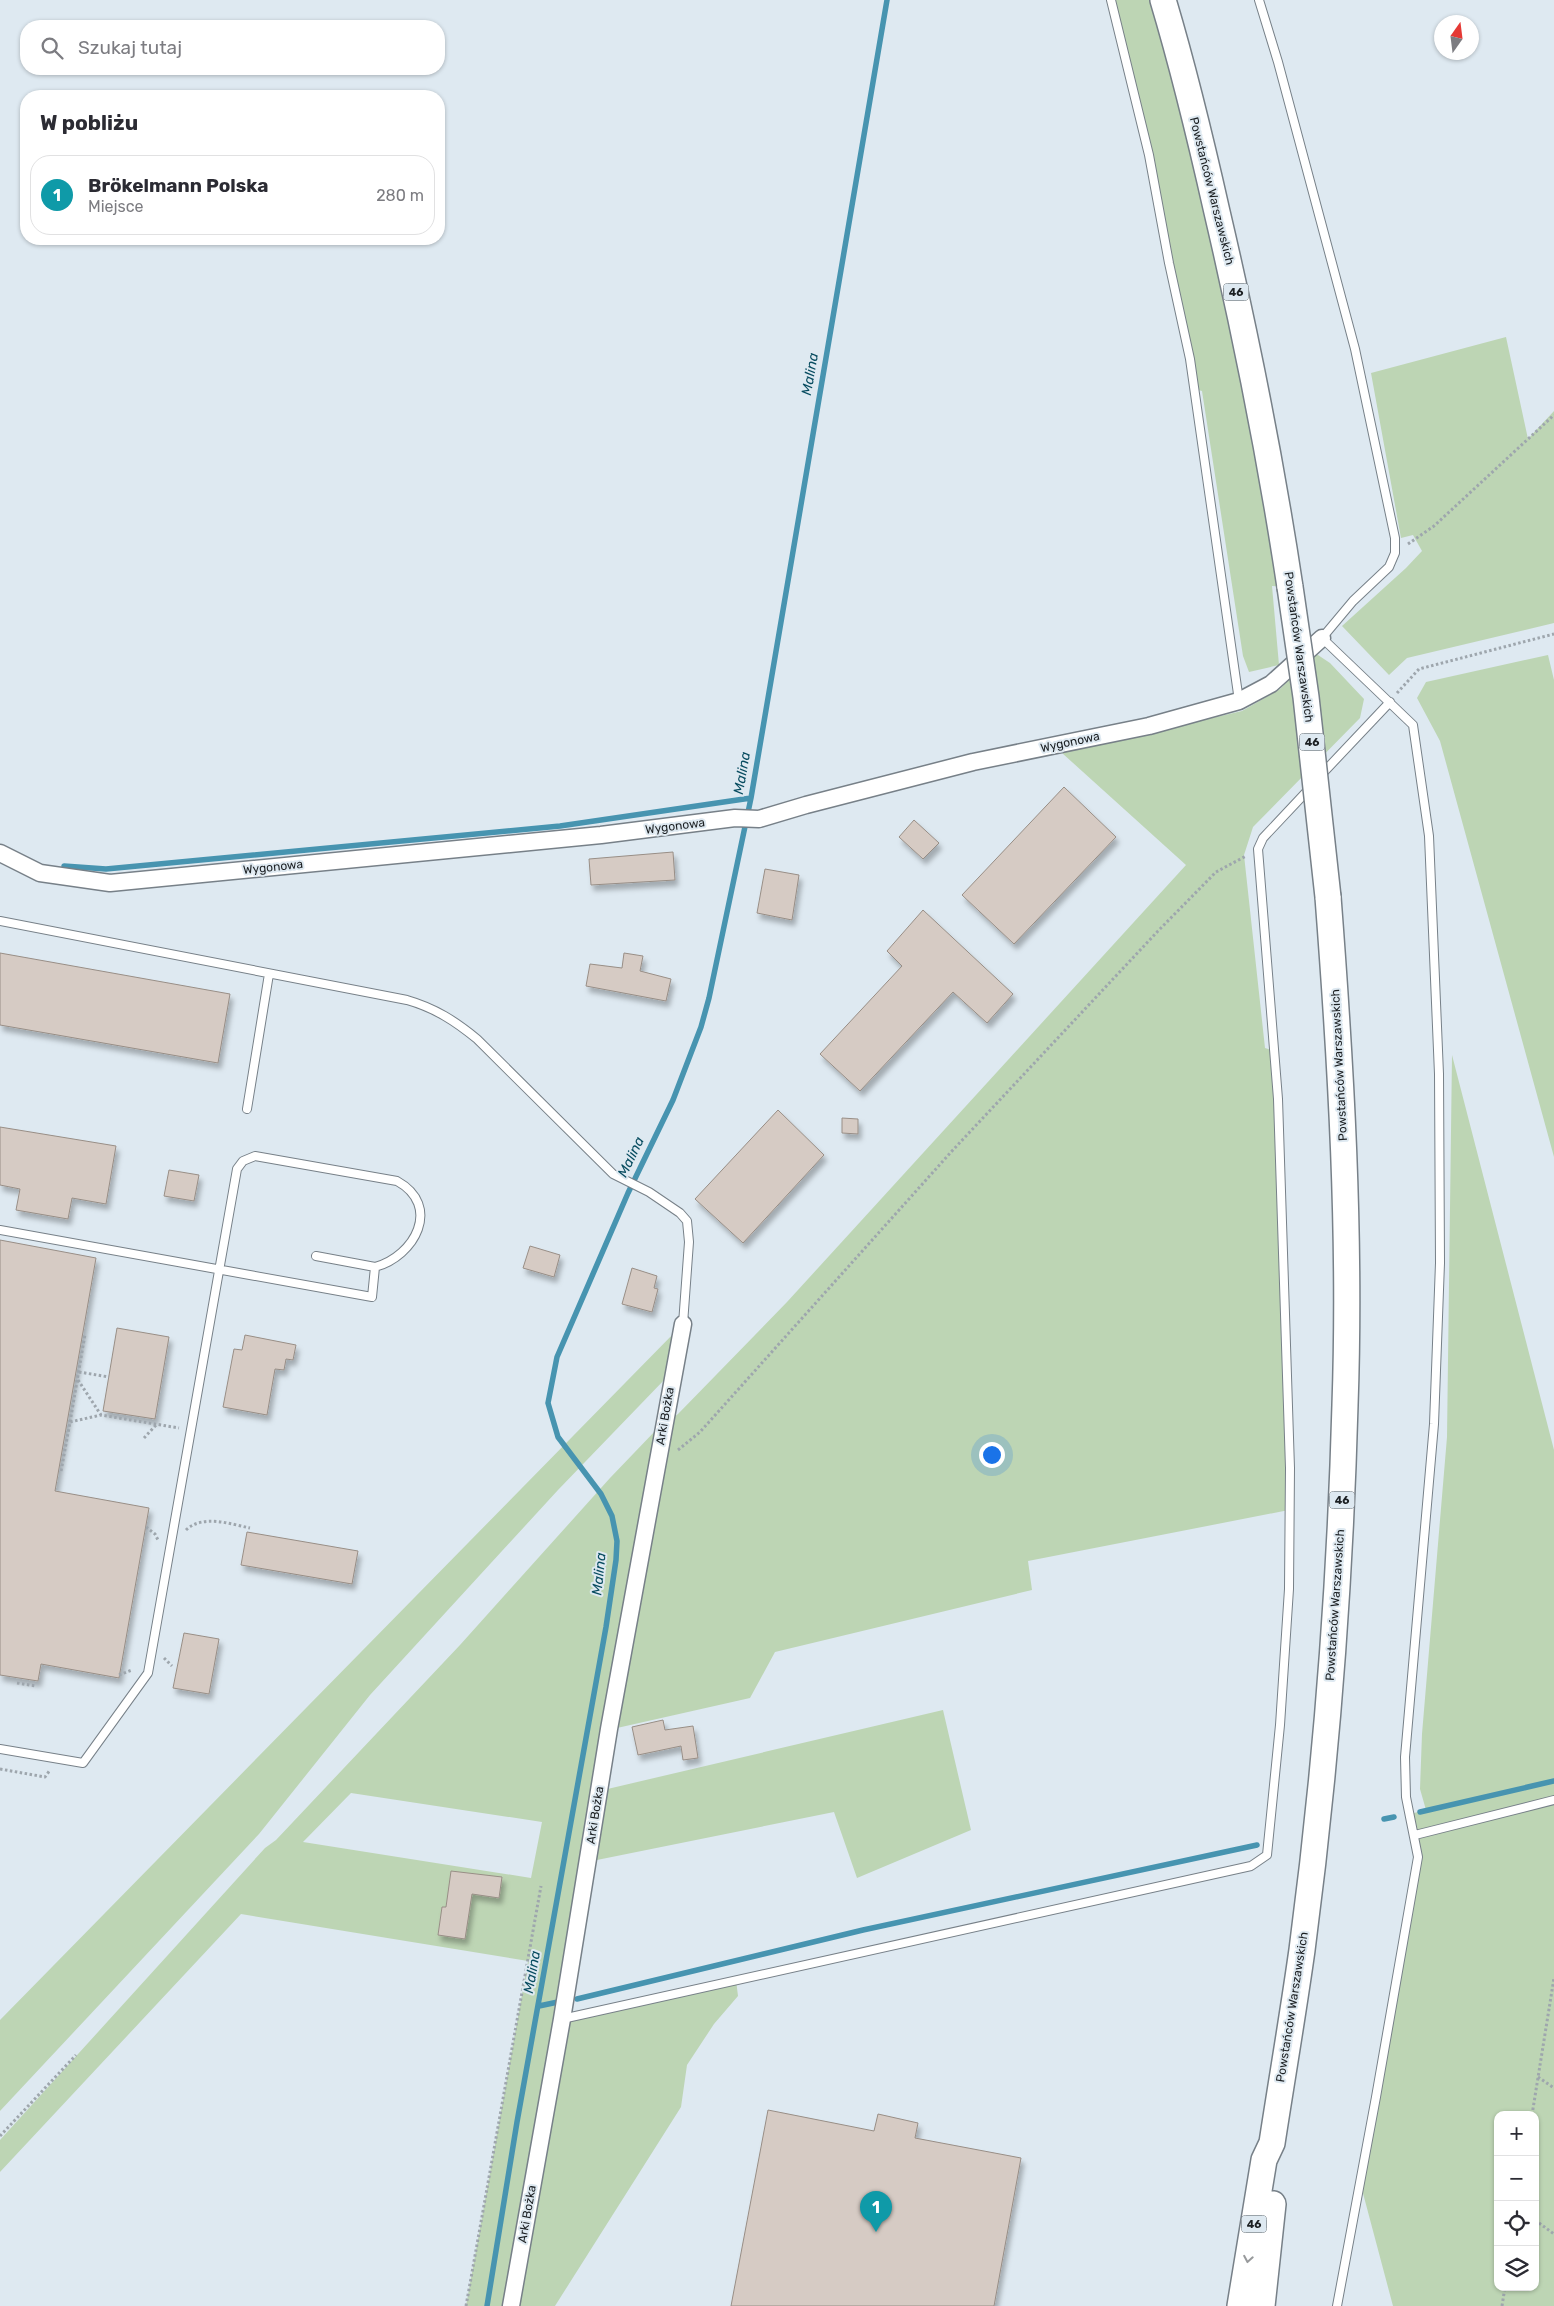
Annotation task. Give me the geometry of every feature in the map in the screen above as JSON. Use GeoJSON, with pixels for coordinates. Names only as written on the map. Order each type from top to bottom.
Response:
{"type":"FeatureCollection","features":[{"type":"Feature","properties":{"kind":"main road","name":"Powstańców Warszawskich"},"geometry":{"type":"LineString","coordinates":[[1163,0],[1205,159],[1239,305],[1279,514],[1290,587],[1306,697],[1328,897],[1340,1067],[1347,1257],[1343,1478],[1334,1629],[1320,1791],[1301,1953],[1272,2143],[1264,2160],[1240,2306]]}},
{"type":"Feature","properties":{"kind":"main road","name":"Powstańców Warszawskich"},"geometry":{"type":"LineString","coordinates":[[1262,2306],[1277,2163],[1272,2143]]}},
{"type":"Feature","properties":{"kind":"street","name":"Wygonowa"},"geometry":{"type":"LineString","coordinates":[[0,853],[40,872],[110,883],[601,835],[735,818],[759,819],[806,805],[964,765],[1149,726],[1239,701],[1272,684],[1322,638]]}},
{"type":"Feature","properties":{"kind":"street","name":"Arki Bożka"},"geometry":{"type":"LineString","coordinates":[[511,2306],[562,2019],[608,1729],[683,1324]]}},
{"type":"Feature","properties":{"kind":"lane"},"geometry":{"type":"LineString","coordinates":[[1111,0],[1149,155],[1169,263],[1190,359],[1239,701]]}},
{"type":"Feature","properties":{"kind":"lane"},"geometry":{"type":"LineString","coordinates":[[1259,0],[1278,62],[1355,349],[1395,538],[1395,553],[1389,567],[1353,601],[1322,638],[1413,725],[1429,836],[1439,1074],[1440,1263],[1434,1424],[1405,1757],[1406,1797],[1418,1857],[1337,2306]]}},
{"type":"Feature","properties":{"kind":"lane"},"geometry":{"type":"LineString","coordinates":[[562,2019],[1251,1866],[1267,1854],[1280,1724],[1288,1599],[1290,1468],[1278,1099],[1258,849],[1263,838],[1390,702]]}},
{"type":"Feature","properties":{"kind":"lane"},"geometry":{"type":"LineString","coordinates":[[0,921],[407,1000],[439,1011],[477,1039],[613,1174],[649,1192],[680,1213],[687,1221],[689,1242],[683,1324]]}},
{"type":"Feature","properties":{"kind":"lane"},"geometry":{"type":"LineString","coordinates":[[247,1109],[269,974]]}},
{"type":"Feature","properties":{"kind":"lane"},"geometry":{"type":"LineString","coordinates":[[0,1749],[82,1763],[148,1673],[236,1169],[244,1161],[255,1156],[397,1182],[410,1188],[417,1197],[420,1226],[406,1248],[383,1264],[375,1267],[316,1256]]}},
{"type":"Feature","properties":{"kind":"lane"},"geometry":{"type":"LineString","coordinates":[[0,1230],[372,1297],[375,1267]]}},
{"type":"Feature","properties":{"kind":"lane"},"geometry":{"type":"LineString","coordinates":[[1415,1835],[1554,1800]]}},
{"type":"Feature","properties":{"kind":"path"},"geometry":{"type":"LineString","coordinates":[[1395,553],[1434,526],[1554,415]]}},
{"type":"Feature","properties":{"kind":"path"},"geometry":{"type":"LineString","coordinates":[[1390,702],[1419,669],[1554,634]]}},
{"type":"Feature","properties":{"kind":"path"},"geometry":{"type":"LineString","coordinates":[[656,1470],[665,1460],[700,1432],[952,1151],[1190,898],[1216,872],[1258,849]]}},
{"type":"Feature","properties":{"kind":"path"},"geometry":{"type":"LineString","coordinates":[[61,1471],[85,1334]]}},
{"type":"Feature","properties":{"kind":"path"},"geometry":{"type":"LineString","coordinates":[[79,1372],[109,1376]]}},
{"type":"Feature","properties":{"kind":"path"},"geometry":{"type":"LineString","coordinates":[[78,1379],[101,1415]]}},
{"type":"Feature","properties":{"kind":"path"},"geometry":{"type":"LineString","coordinates":[[70,1422],[101,1415],[178,1429]]}},
{"type":"Feature","properties":{"kind":"path"},"geometry":{"type":"LineString","coordinates":[[144,1438],[156,1425]]}},
{"type":"Feature","properties":{"kind":"path"},"geometry":{"type":"LineString","coordinates":[[186,1531],[192,1525],[208,1521],[250,1528]]}},
{"type":"Feature","properties":{"kind":"path"},"geometry":{"type":"LineString","coordinates":[[17,1683],[36,1686]]}},
{"type":"Feature","properties":{"kind":"path"},"geometry":{"type":"LineString","coordinates":[[0,1769],[45,1776],[50,1770]]}},
{"type":"Feature","properties":{"kind":"path"},"geometry":{"type":"LineString","coordinates":[[466,2306],[541,1886]]}},
{"type":"Feature","properties":{"kind":"path"},"geometry":{"type":"LineString","coordinates":[[1533,2111],[1554,1978]]}},
{"type":"Feature","properties":{"kind":"path"},"geometry":{"type":"LineString","coordinates":[[0,2136],[76,2055]]}},
{"type":"Feature","properties":{"kind":"path"},"geometry":{"type":"LineString","coordinates":[[1538,2077],[1554,2088]]}},
{"type":"Feature","properties":{"kind":"path"},"geometry":{"type":"LineString","coordinates":[[1539,2223],[1554,2234]]}},
{"type":"Feature","properties":{"kind":"path"},"geometry":{"type":"LineString","coordinates":[[1502,2306],[1504,2291]]}},
{"type":"Feature","properties":{"kind":"green space"},"geometry":{"type":"Polygon","coordinates":[[[1111,0],[1163,0],[1290,587],[1272,586],[1279,665],[1249,672],[1243,656],[1202,391],[1194,389],[1149,155],[1111,0]]]}},
{"type":"Feature","properties":{"kind":"green space"},"geometry":{"type":"Polygon","coordinates":[[[1506,337],[1528,439],[1554,411],[1554,623],[1407,658],[1389,675],[1342,626],[1422,551],[1413,535],[1401,538],[1371,373],[1506,337]]]}},
{"type":"Feature","properties":{"kind":"green space"},"geometry":{"type":"Polygon","coordinates":[[[1315,653],[1330,663],[1364,699],[1360,718],[1253,827],[1244,855],[1265,1048],[1274,1051],[1289,1510],[1028,1561],[1032,1590],[775,1652],[750,1698],[617,1728],[599,1791],[943,1710],[971,1830],[857,1878],[834,1812],[587,1862],[562,2018],[736,1980],[738,1996],[714,2024],[687,2065],[681,2107],[555,2306],[466,2306],[528,1961],[241,1914],[0,2172],[0,2140],[265,1848],[276,1840],[460,1645],[610,1478],[657,1429],[678,1414],[787,1302],[1186,865],[1062,753],[1242,711],[1280,689],[1315,653]],[[351,1793],[303,1842],[531,1878],[542,1822],[351,1793]]]}},
{"type":"Feature","properties":{"kind":"green space"},"geometry":{"type":"Polygon","coordinates":[[[1548,655],[1554,680],[1554,1157],[1440,741],[1417,698],[1426,682],[1548,655]]]}},
{"type":"Feature","properties":{"kind":"green space"},"geometry":{"type":"Polygon","coordinates":[[[1452,1055],[1554,1450],[1554,2306],[1393,2306],[1360,2182],[1418,1857],[1410,1814],[1426,1810],[1420,1789],[1422,1734],[1447,1437],[1452,1055]]]}},
{"type":"Feature","properties":{"kind":"green space"},"geometry":{"type":"Polygon","coordinates":[[[677,1330],[666,1378],[558,1490],[370,1695],[259,1834],[0,2111],[0,2020],[677,1330]]]}},
{"type":"Feature","properties":{"kind":"building"},"geometry":{"type":"Polygon","coordinates":[[[1064,787],[1116,837],[1014,944],[962,895],[1064,787]]]}},
{"type":"Feature","properties":{"kind":"building"},"geometry":{"type":"Polygon","coordinates":[[[914,820],[939,843],[923,859],[899,837],[914,820]]]}},
{"type":"Feature","properties":{"kind":"building"},"geometry":{"type":"Polygon","coordinates":[[[673,852],[675,880],[591,885],[589,859],[673,852]]]}},
{"type":"Feature","properties":{"kind":"building"},"geometry":{"type":"Polygon","coordinates":[[[765,869],[799,875],[792,920],[757,913],[765,869]]]}},
{"type":"Feature","properties":{"kind":"building"},"geometry":{"type":"Polygon","coordinates":[[[923,910],[1013,994],[987,1023],[953,992],[860,1091],[820,1054],[902,966],[887,951],[923,910]]]}},
{"type":"Feature","properties":{"kind":"building"},"geometry":{"type":"Polygon","coordinates":[[[0,953],[230,994],[218,1063],[0,1025],[0,953]]]}},
{"type":"Feature","properties":{"kind":"building"},"geometry":{"type":"Polygon","coordinates":[[[624,953],[643,956],[640,971],[671,979],[666,1001],[586,986],[590,964],[622,968],[624,953]]]}},
{"type":"Feature","properties":{"kind":"building"},"geometry":{"type":"Polygon","coordinates":[[[778,1110],[824,1155],[743,1243],[695,1199],[778,1110]]]}},
{"type":"Feature","properties":{"kind":"building"},"geometry":{"type":"Polygon","coordinates":[[[842,1118],[858,1119],[858,1134],[842,1133],[842,1118]]]}},
{"type":"Feature","properties":{"kind":"building"},"geometry":{"type":"Polygon","coordinates":[[[0,1127],[116,1146],[106,1204],[72,1198],[68,1219],[16,1210],[20,1189],[0,1185],[0,1127]]]}},
{"type":"Feature","properties":{"kind":"building"},"geometry":{"type":"Polygon","coordinates":[[[169,1170],[199,1175],[194,1201],[164,1196],[169,1170]]]}},
{"type":"Feature","properties":{"kind":"building"},"geometry":{"type":"Polygon","coordinates":[[[0,1240],[96,1258],[55,1491],[149,1508],[119,1678],[41,1664],[38,1681],[0,1675],[0,1240]]]}},
{"type":"Feature","properties":{"kind":"building"},"geometry":{"type":"Polygon","coordinates":[[[530,1246],[560,1255],[554,1277],[523,1268],[530,1246]]]}},
{"type":"Feature","properties":{"kind":"building"},"geometry":{"type":"Polygon","coordinates":[[[632,1268],[657,1276],[654,1288],[658,1289],[652,1312],[622,1304],[632,1268]]]}},
{"type":"Feature","properties":{"kind":"building"},"geometry":{"type":"Polygon","coordinates":[[[117,1328],[169,1337],[155,1419],[103,1411],[117,1328]]]}},
{"type":"Feature","properties":{"kind":"building"},"geometry":{"type":"Polygon","coordinates":[[[245,1335],[296,1345],[293,1360],[286,1359],[284,1370],[275,1369],[267,1415],[223,1407],[234,1349],[242,1350],[245,1335]]]}},
{"type":"Feature","properties":{"kind":"building"},"geometry":{"type":"Polygon","coordinates":[[[247,1532],[358,1551],[352,1584],[241,1565],[247,1532]]]}},
{"type":"Feature","properties":{"kind":"building"},"geometry":{"type":"Polygon","coordinates":[[[184,1633],[219,1639],[209,1694],[173,1688],[184,1633]]]}},
{"type":"Feature","properties":{"kind":"building"},"geometry":{"type":"Polygon","coordinates":[[[663,1720],[665,1730],[693,1726],[698,1758],[683,1760],[681,1746],[638,1755],[632,1727],[663,1720]]]}},
{"type":"Feature","properties":{"kind":"building"},"geometry":{"type":"Polygon","coordinates":[[[451,1871],[502,1877],[499,1898],[472,1894],[465,1939],[438,1935],[442,1907],[446,1907],[451,1871]]]}},
{"type":"Feature","properties":{"kind":"building"},"geometry":{"type":"Polygon","coordinates":[[[768,2110],[874,2131],[878,2114],[918,2123],[915,2138],[1021,2158],[994,2306],[731,2306],[768,2110]]]}},
{"type":"Feature","properties":{"kind":"waterway","name":"Malina"},"geometry":{"type":"LineString","coordinates":[[487,2306],[517,2122],[606,1627],[616,1560],[617,1541],[612,1516],[601,1494],[558,1437],[548,1403],[557,1357],[628,1193],[673,1100],[701,1027],[709,998],[751,798],[887,0]]}},
{"type":"Feature","properties":{"kind":"waterway"},"geometry":{"type":"LineString","coordinates":[[64,866],[106,869],[560,826],[751,798]]}},
{"type":"Feature","properties":{"kind":"waterway"},"geometry":{"type":"LineString","coordinates":[[1420,1812],[1554,1781]]}},
{"type":"Feature","properties":{"kind":"waterway"},"geometry":{"type":"LineString","coordinates":[[1384,1819],[1394,1817]]}},
{"type":"Feature","properties":{"kind":"waterway"},"geometry":{"type":"LineString","coordinates":[[577,1999],[863,1930],[1257,1845]]}},
{"type":"Feature","properties":{"kind":"waterway"},"geometry":{"type":"LineString","coordinates":[[539,2006],[558,2002]]}},
{"type":"Feature","properties":{"kind":"place","name":"Brökelmann Polska"},"geometry":{"type":"Point","coordinates":[876,2232]}}]}
